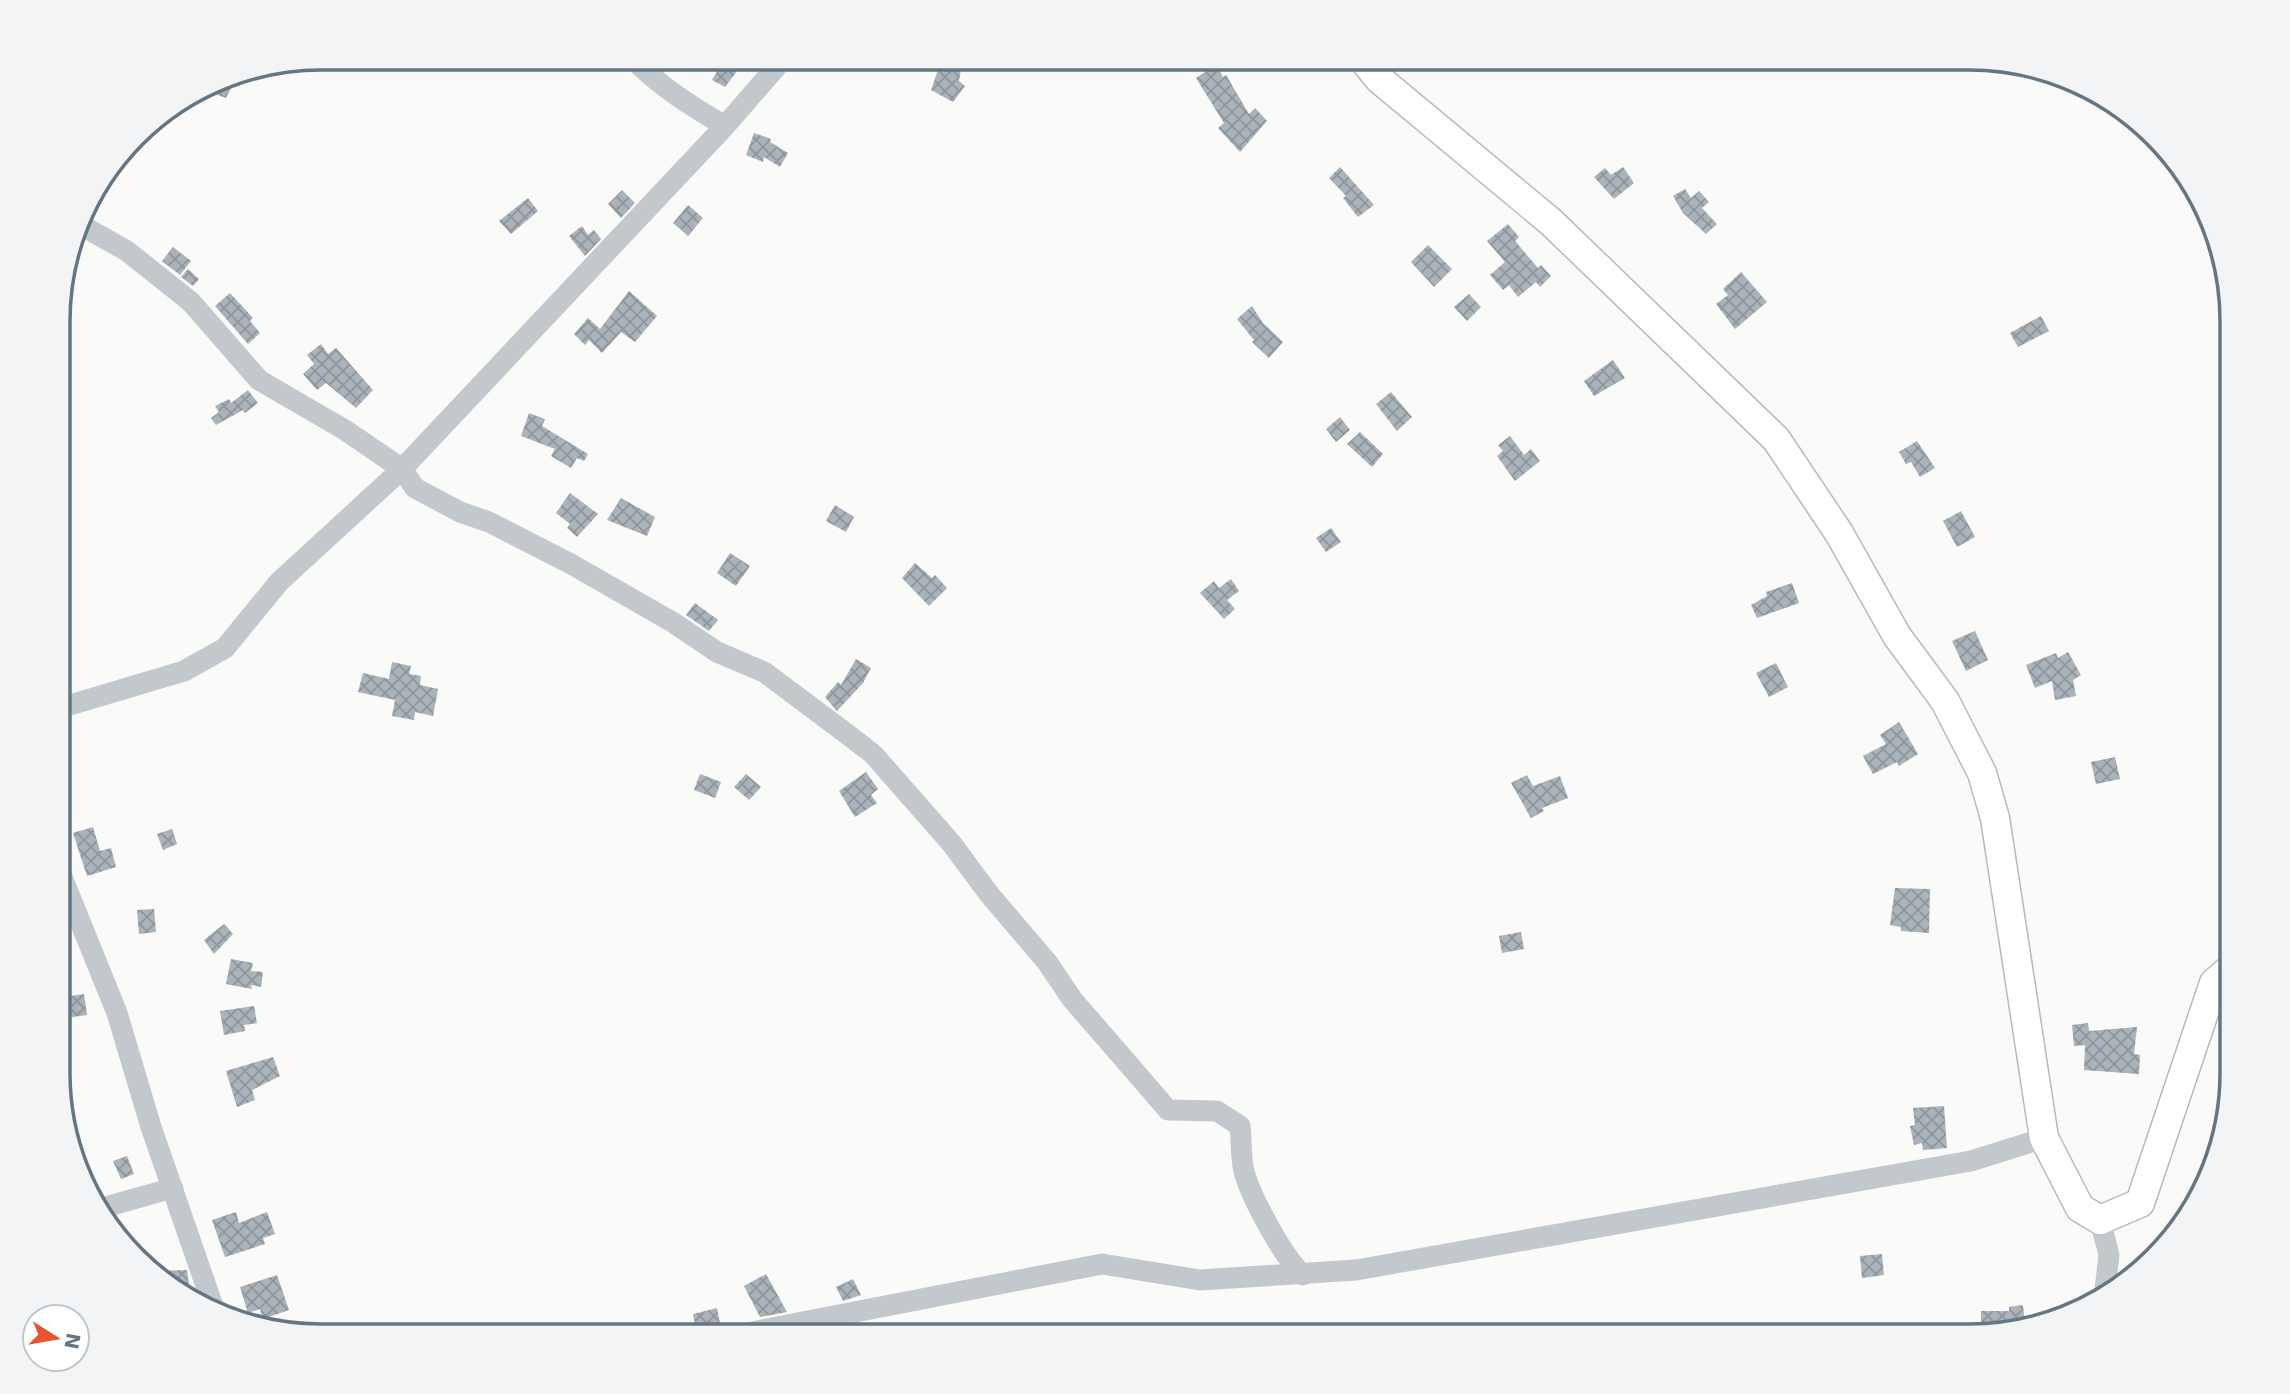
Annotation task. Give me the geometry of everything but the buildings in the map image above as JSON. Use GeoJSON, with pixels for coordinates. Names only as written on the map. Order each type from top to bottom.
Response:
{"type":"FeatureCollection","features":[{"type":"Feature","properties":{"kind":"main road"},"geometry":{"type":"LineString","coordinates":[[1372,70],[1551,222],[1776,439],[1839,533],[1897,636],[1945,701],[1982,773],[1995,818],[2044,1138],[2080,1208],[2100,1220],[2140,1203],[2214,983],[2220,978]]}},
{"type":"Feature","properties":{"kind":"street"},"geometry":{"type":"LineString","coordinates":[[646,70],[676,95],[725,126]]}},
{"type":"Feature","properties":{"kind":"street"},"geometry":{"type":"LineString","coordinates":[[70,705],[184,671],[225,648],[279,582],[402,469],[725,126],[773,70]]}},
{"type":"Feature","properties":{"kind":"street"},"geometry":{"type":"LineString","coordinates":[[87,229],[127,251],[191,302],[259,380],[345,430],[402,469],[415,488],[571,564],[674,623],[717,652],[764,671],[873,754],[952,844],[989,894],[1047,962],[1072,999],[1168,1110],[1217,1111],[1240,1126],[1244,1174],[1278,1244],[1291,1264],[1303,1275]]}},
{"type":"Feature","properties":{"kind":"street"},"geometry":{"type":"LineString","coordinates":[[70,899],[117,1013],[210,1298]]}},
{"type":"Feature","properties":{"kind":"street"},"geometry":{"type":"LineString","coordinates":[[805,1324],[1102,1264],[1200,1280],[1356,1270],[1971,1161],[2044,1138]]}},
{"type":"Feature","properties":{"kind":"street"},"geometry":{"type":"LineString","coordinates":[[108,1206],[173,1188]]}},
{"type":"Feature","properties":{"kind":"street"},"geometry":{"type":"LineString","coordinates":[[2100,1220],[2109,1255],[2106,1284]]}}]}
